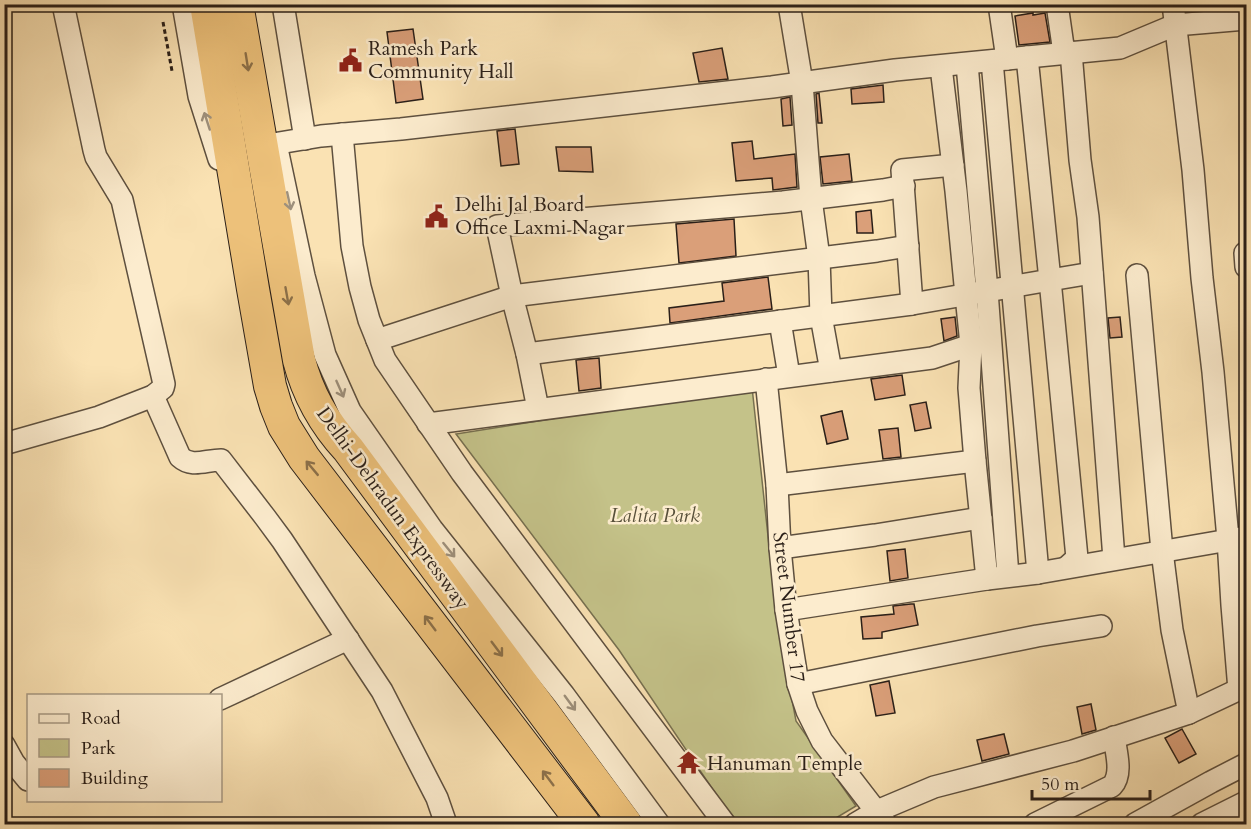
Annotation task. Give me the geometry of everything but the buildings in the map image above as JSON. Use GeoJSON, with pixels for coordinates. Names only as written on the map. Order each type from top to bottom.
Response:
{"type":"FeatureCollection","features":[{"type":"Feature","properties":{"kind":"highway","name":"Delhi-Dehradun Expressway"},"geometry":{"type":"LineString","coordinates":[[237,4],[269,145],[299,360],[307,386],[328,425],[626,825]]}},
{"type":"Feature","properties":{"kind":"highway","name":"Delhi-Dehradun Expressway"},"geometry":{"type":"LineString","coordinates":[[198,7],[244,237],[270,386],[284,426],[304,458],[584,825]]}},
{"type":"Feature","properties":{"kind":"street"},"geometry":{"type":"LineString","coordinates":[[4,444],[99,417],[153,396],[164,388],[122,200],[96,157],[63,4]]}},
{"type":"Feature","properties":{"kind":"street"},"geometry":{"type":"LineString","coordinates":[[283,4],[304,139]]}},
{"type":"Feature","properties":{"kind":"street"},"geometry":{"type":"LineString","coordinates":[[789,4],[802,83],[811,199],[819,258],[821,316],[831,371]]}},
{"type":"Feature","properties":{"kind":"street"},"geometry":{"type":"LineString","coordinates":[[999,4],[1050,280],[1077,558],[1067,567]]}},
{"type":"Feature","properties":{"kind":"street"},"geometry":{"type":"LineString","coordinates":[[1057,4],[1067,52],[1088,217],[1114,559]]}},
{"type":"Feature","properties":{"kind":"street"},"geometry":{"type":"LineString","coordinates":[[659,825],[564,694],[432,529],[350,411],[325,355],[269,145],[342,134],[802,83],[895,70],[1120,48],[1174,15],[1235,15]]}},
{"type":"Feature","properties":{"kind":"street"},"geometry":{"type":"LineString","coordinates":[[855,825],[882,818],[934,787],[1073,751],[1189,713],[1243,688],[1232,605],[1237,538],[1212,372],[1193,170],[1174,15]]}},
{"type":"Feature","properties":{"kind":"street"},"geometry":{"type":"LineString","coordinates":[[1009,59],[1012,286],[1038,573]]}},
{"type":"Feature","properties":{"kind":"street"},"geometry":{"type":"LineString","coordinates":[[967,64],[976,293],[970,345],[969,388],[987,579]]}},
{"type":"Feature","properties":{"kind":"street"},"geometry":{"type":"LineString","coordinates":[[941,67],[953,165],[976,293],[1008,576]]}},
{"type":"Feature","properties":{"kind":"street"},"geometry":{"type":"LineString","coordinates":[[342,134],[352,246],[369,320],[385,360],[462,473],[725,825]]}},
{"type":"Feature","properties":{"kind":"street"},"geometry":{"type":"LineString","coordinates":[[912,304],[902,170],[953,165]]}},
{"type":"Feature","properties":{"kind":"street"},"geometry":{"type":"LineString","coordinates":[[538,409],[497,226],[811,199],[904,186]]}},
{"type":"Feature","properties":{"kind":"street"},"geometry":{"type":"LineString","coordinates":[[377,340],[512,296],[908,246]]}},
{"type":"Feature","properties":{"kind":"street"},"geometry":{"type":"LineString","coordinates":[[527,354],[912,304],[1092,273]]}},
{"type":"Feature","properties":{"kind":"street"},"geometry":{"type":"LineString","coordinates":[[1137,275],[1162,550],[1172,630],[1189,713]]}},
{"type":"Feature","properties":{"kind":"street"},"geometry":{"type":"LineString","coordinates":[[780,321],[789,376]]}},
{"type":"Feature","properties":{"kind":"street"},"geometry":{"type":"LineString","coordinates":[[428,424],[932,358],[970,345]]}},
{"type":"Feature","properties":{"kind":"street","name":"Street Number 17"},"geometry":{"type":"LineString","coordinates":[[766,379],[777,485],[786,610],[798,684],[807,711],[822,741],[882,818]]}},
{"type":"Feature","properties":{"kind":"street"},"geometry":{"type":"LineString","coordinates":[[153,396],[180,457],[192,463],[218,460],[223,462],[276,532],[382,691],[437,798],[446,825]]}},
{"type":"Feature","properties":{"kind":"street"},"geometry":{"type":"LineString","coordinates":[[777,485],[975,461]]}},
{"type":"Feature","properties":{"kind":"street"},"geometry":{"type":"LineString","coordinates":[[780,548],[981,518]]}},
{"type":"Feature","properties":{"kind":"street"},"geometry":{"type":"LineString","coordinates":[[786,610],[1038,573],[1237,538]]}},
{"type":"Feature","properties":{"kind":"street"},"geometry":{"type":"LineString","coordinates":[[798,684],[1037,636],[1101,626]]}},
{"type":"Feature","properties":{"kind":"street"},"geometry":{"type":"LineString","coordinates":[[222,698],[348,639]]}},
{"type":"Feature","properties":{"kind":"street"},"geometry":{"type":"LineString","coordinates":[[1035,825],[1112,786],[1118,774],[1114,737]]}},
{"type":"Feature","properties":{"kind":"street"},"geometry":{"type":"LineString","coordinates":[[4,745],[14,763],[27,779]]}},
{"type":"Feature","properties":{"kind":"street"},"geometry":{"type":"LineString","coordinates":[[1135,825],[1246,764]]}},
{"type":"Feature","properties":{"kind":"street"},"geometry":{"type":"LineString","coordinates":[[1202,825],[1246,801]]}},
{"type":"Feature","properties":{"kind":"path"},"geometry":{"type":"LineString","coordinates":[[163,22],[171,71]]}},
{"type":"Feature","properties":{"kind":"green space","name":"Lalita Park"},"geometry":{"type":"Polygon","coordinates":[[[752,387],[777,620],[796,721],[856,806],[826,824],[736,824],[619,650],[456,434],[752,387]]]}},
{"type":"Feature","properties":{"kind":"place","name":"Ramesh Park Community Hall"},"geometry":{"type":"Point","coordinates":[350,60]}},
{"type":"Feature","properties":{"kind":"place","name":"Delhi Jal Board Office Laxmi Nagar"},"geometry":{"type":"Point","coordinates":[437,216]}},
{"type":"Feature","properties":{"kind":"place","name":"Hanuman Temple"},"geometry":{"type":"Point","coordinates":[689,763]}}]}
